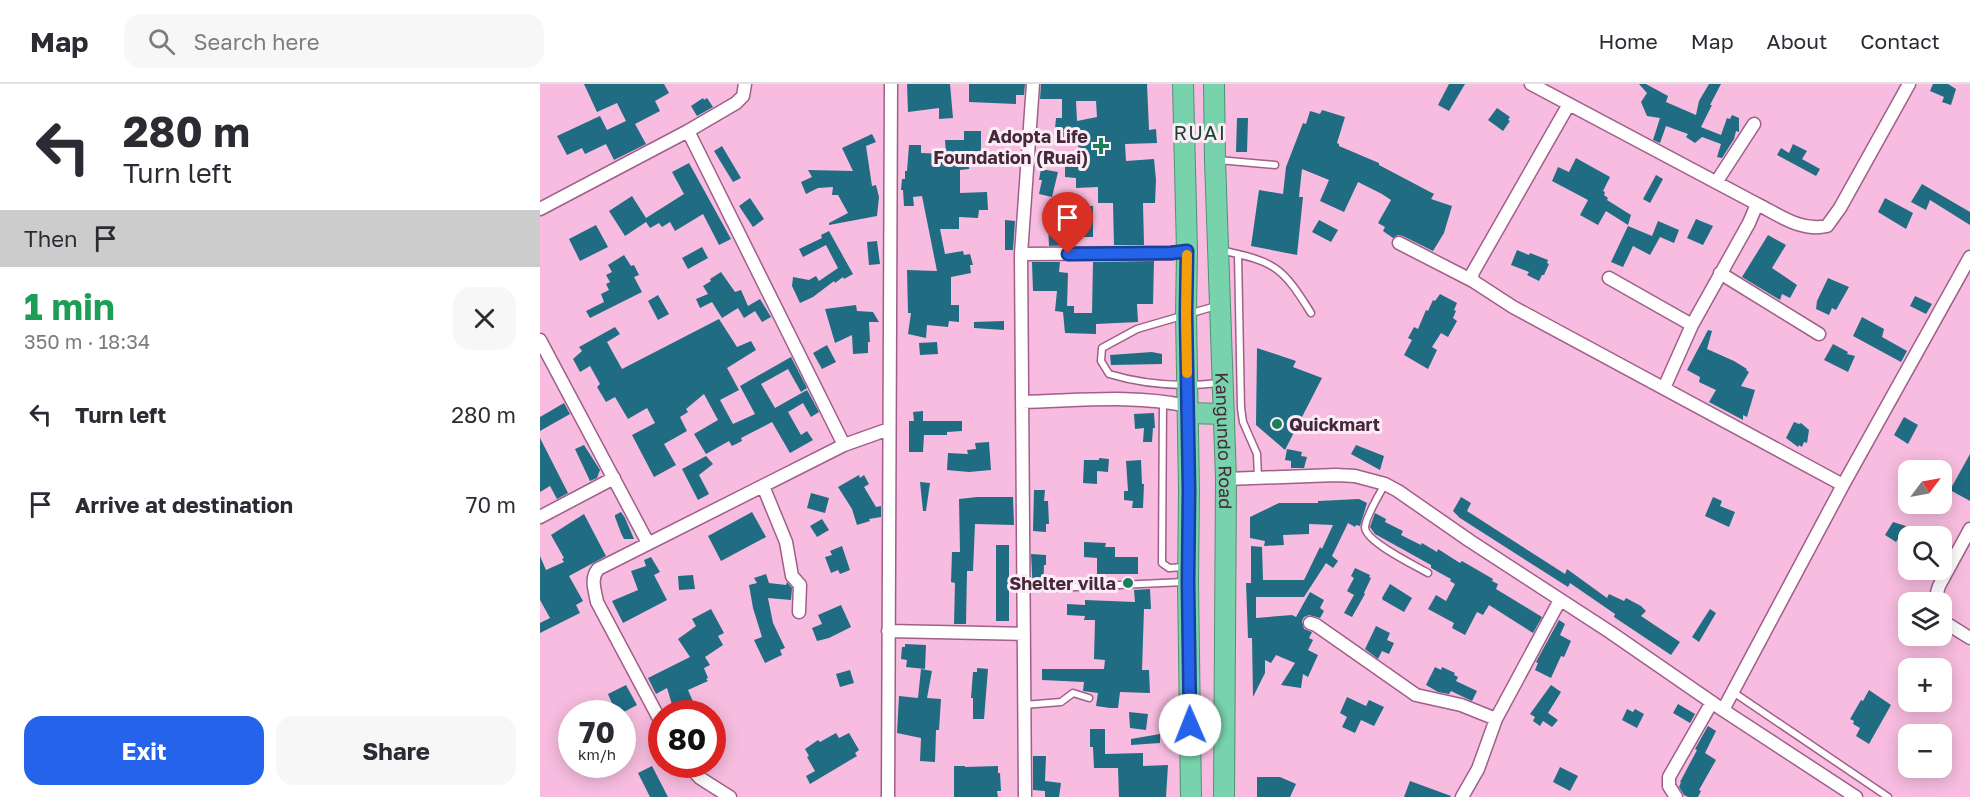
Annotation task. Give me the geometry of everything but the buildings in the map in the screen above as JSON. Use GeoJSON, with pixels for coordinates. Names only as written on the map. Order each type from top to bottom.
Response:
{"type":"FeatureCollection","features":[{"type":"Feature","properties":{"kind":"highway","name":"Kangundo Road"},"geometry":{"type":"LineString","coordinates":[[1183,84],[1187,251],[1191,797]]}},
{"type":"Feature","properties":{"kind":"highway","name":"Kangundo Road"},"geometry":{"type":"LineString","coordinates":[[1214,84],[1226,479],[1224,797]]}},
{"type":"Feature","properties":{"kind":"highway"},"geometry":{"type":"LineString","coordinates":[[1188,402],[1224,414]]}},
{"type":"Feature","properties":{"kind":"street"},"geometry":{"type":"LineString","coordinates":[[540,208],[688,131],[736,103],[743,96],[745,84]]}},
{"type":"Feature","properties":{"kind":"street"},"geometry":{"type":"LineString","coordinates":[[888,797],[891,84]]}},
{"type":"Feature","properties":{"kind":"street"},"geometry":{"type":"LineString","coordinates":[[1024,797],[1021,254],[1032,84]]}},
{"type":"Feature","properties":{"kind":"street"},"geometry":{"type":"LineString","coordinates":[[1531,84],[1757,204],[1801,226],[1814,229],[1827,226],[1840,208],[1909,84]]}},
{"type":"Feature","properties":{"kind":"street"},"geometry":{"type":"LineString","coordinates":[[1473,281],[1472,274],[1569,104]]}},
{"type":"Feature","properties":{"kind":"street"},"geometry":{"type":"LineString","coordinates":[[1717,181],[1754,124]]}},
{"type":"Feature","properties":{"kind":"street"},"geometry":{"type":"LineString","coordinates":[[688,131],[844,445]]}},
{"type":"Feature","properties":{"kind":"street"},"geometry":{"type":"LineString","coordinates":[[1664,388],[1692,325],[1749,223],[1757,204]]}},
{"type":"Feature","properties":{"kind":"street"},"geometry":{"type":"LineString","coordinates":[[1399,243],[1473,281],[1513,307],[1843,485]]}},
{"type":"Feature","properties":{"kind":"street"},"geometry":{"type":"LineString","coordinates":[[1021,254],[1187,251]]}},
{"type":"Feature","properties":{"kind":"street"},"geometry":{"type":"LineString","coordinates":[[1723,710],[1843,485],[1970,257]]}},
{"type":"Feature","properties":{"kind":"street"},"geometry":{"type":"LineString","coordinates":[[1719,273],[1819,334]]}},
{"type":"Feature","properties":{"kind":"street"},"geometry":{"type":"LineString","coordinates":[[1609,278],[1692,325]]}},
{"type":"Feature","properties":{"kind":"street"},"geometry":{"type":"LineString","coordinates":[[540,340],[648,543]]}},
{"type":"Feature","properties":{"kind":"street"},"geometry":{"type":"LineString","coordinates":[[1022,402],[1119,399],[1188,402]]}},
{"type":"Feature","properties":{"kind":"street"},"geometry":{"type":"LineString","coordinates":[[650,700],[597,602],[594,575],[598,569],[844,445],[889,429]]}},
{"type":"Feature","properties":{"kind":"street"},"geometry":{"type":"LineString","coordinates":[[1226,479],[1336,475],[1355,476],[1385,484],[1857,797]]}},
{"type":"Feature","properties":{"kind":"street"},"geometry":{"type":"LineString","coordinates":[[540,517],[614,478]]}},
{"type":"Feature","properties":{"kind":"street"},"geometry":{"type":"LineString","coordinates":[[763,486],[786,542],[792,576],[800,585],[799,612]]}},
{"type":"Feature","properties":{"kind":"street"},"geometry":{"type":"LineString","coordinates":[[1937,592],[1970,529]]}},
{"type":"Feature","properties":{"kind":"street"},"geometry":{"type":"LineString","coordinates":[[1462,797],[1478,769],[1496,720],[1560,600]]}},
{"type":"Feature","properties":{"kind":"street"},"geometry":{"type":"LineString","coordinates":[[1310,623],[1416,696],[1461,705],[1496,720]]}},
{"type":"Feature","properties":{"kind":"street"},"geometry":{"type":"LineString","coordinates":[[1952,627],[1970,638]]}},
{"type":"Feature","properties":{"kind":"street"},"geometry":{"type":"LineString","coordinates":[[888,631],[1024,634]]}},
{"type":"Feature","properties":{"kind":"street"},"geometry":{"type":"LineString","coordinates":[[1676,797],[1669,786],[1669,777],[1712,702]]}},
{"type":"Feature","properties":{"kind":"street"},"geometry":{"type":"LineString","coordinates":[[699,778],[730,797]]}},
{"type":"Feature","properties":{"kind":"lane"},"geometry":{"type":"LineString","coordinates":[[1215,160],[1275,165]]}},
{"type":"Feature","properties":{"kind":"lane"},"geometry":{"type":"LineString","coordinates":[[1218,249],[1258,258],[1270,264],[1285,275],[1311,313]]}},
{"type":"Feature","properties":{"kind":"lane"},"geometry":{"type":"LineString","coordinates":[[1238,254],[1241,408],[1243,422],[1257,454],[1258,478]]}},
{"type":"Feature","properties":{"kind":"lane"},"geometry":{"type":"LineString","coordinates":[[1220,306],[1129,332],[1102,348],[1101,361],[1109,374],[1188,402],[1222,383]]}},
{"type":"Feature","properties":{"kind":"lane"},"geometry":{"type":"LineString","coordinates":[[1163,401],[1162,563],[1169,568],[1188,574]]}},
{"type":"Feature","properties":{"kind":"lane"},"geometry":{"type":"LineString","coordinates":[[1385,484],[1369,516],[1365,527],[1366,533],[1375,542],[1428,573]]}},
{"type":"Feature","properties":{"kind":"lane"},"geometry":{"type":"LineString","coordinates":[[1054,588],[1188,574]]}},
{"type":"Feature","properties":{"kind":"lane"},"geometry":{"type":"LineString","coordinates":[[1733,692],[1888,797]]}},
{"type":"Feature","properties":{"kind":"lane"},"geometry":{"type":"LineString","coordinates":[[1024,705],[1061,702],[1072,693],[1089,698]]}},
{"type":"Feature","properties":{"kind":"slow traffic"},"geometry":{"type":"LineString","coordinates":[[1187,255],[1187,373]]}},
{"type":"Feature","properties":{"kind":"place","name":"Adopta Life Foundation (Ruai)"},"geometry":{"type":"Point","coordinates":[1101,146]}},
{"type":"Feature","properties":{"kind":"place","name":"Quickmart"},"geometry":{"type":"Point","coordinates":[1277,424]}},
{"type":"Feature","properties":{"kind":"place","name":"Shelter villa"},"geometry":{"type":"Point","coordinates":[1128,583]}},
{"type":"Feature","properties":{"kind":"district","name":"RUAI"},"geometry":{"type":"Point","coordinates":[1200,132]}},
{"type":"Feature","properties":{"kind":"route"},"geometry":{"type":"LineString","coordinates":[[1068,254],[1187,251],[1190,725]]}}]}
